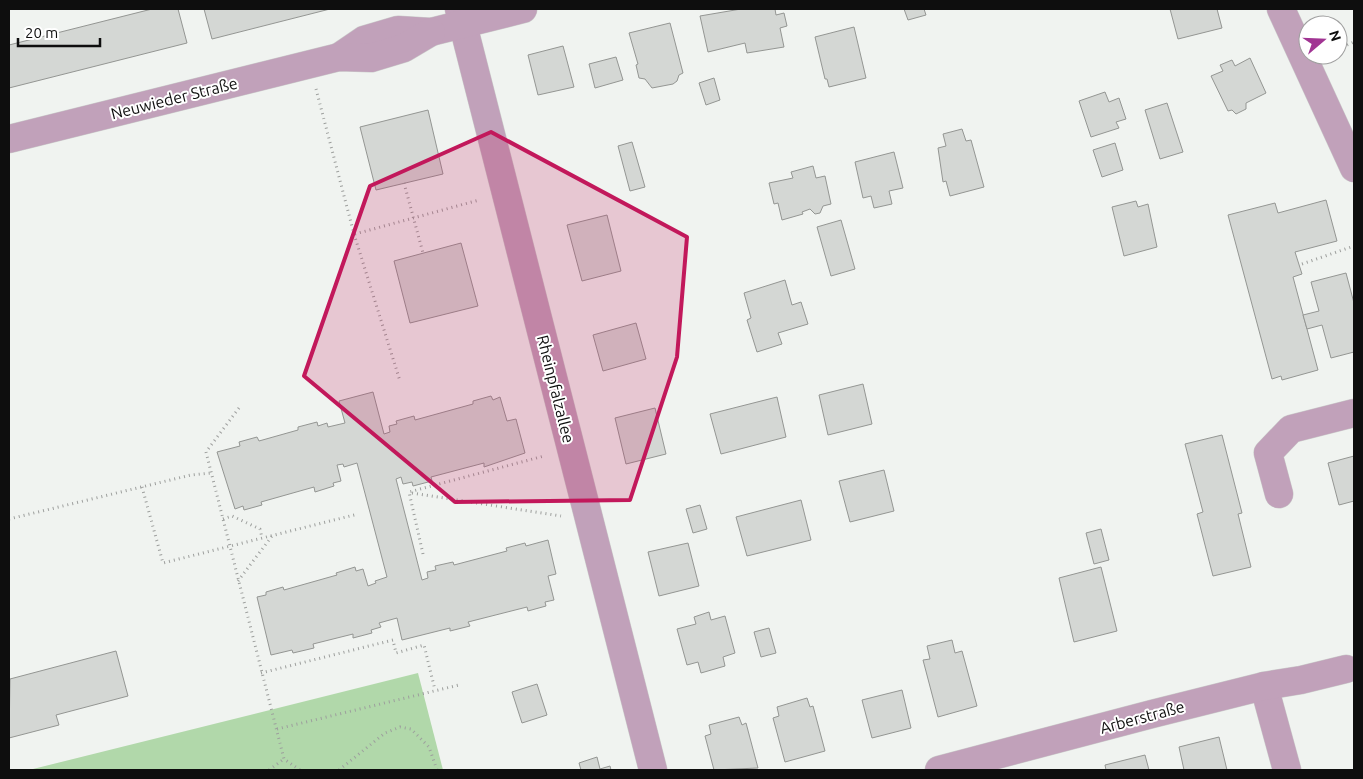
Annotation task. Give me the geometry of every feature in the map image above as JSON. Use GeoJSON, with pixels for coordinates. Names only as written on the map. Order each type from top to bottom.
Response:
{"type":"FeatureCollection","features":[{"type":"Feature","properties":{"kind":"street","name":"Neuwieder Straße"},"geometry":{"type":"LineString","coordinates":[[9,139],[339,57],[371,58],[404,48],[461,17],[523,9]]}},
{"type":"Feature","properties":{"kind":"street"},"geometry":{"type":"LineString","coordinates":[[1281,9],[1354,168]]}},
{"type":"Feature","properties":{"kind":"street","name":"Rheinpfalzallee"},"geometry":{"type":"LineString","coordinates":[[461,17],[653,770]]}},
{"type":"Feature","properties":{"kind":"street"},"geometry":{"type":"LineString","coordinates":[[1278,494],[1268,453],[1291,429],[1354,413]]}},
{"type":"Feature","properties":{"kind":"street","name":"Arberstraße"},"geometry":{"type":"LineString","coordinates":[[938,770],[1264,686],[1302,680],[1346,669]]}},
{"type":"Feature","properties":{"kind":"street"},"geometry":{"type":"LineString","coordinates":[[1264,686],[1287,770]]}},
{"type":"Feature","properties":{"kind":"path"},"geometry":{"type":"LineString","coordinates":[[310,64],[354,234],[400,381]]}},
{"type":"Feature","properties":{"kind":"path"},"geometry":{"type":"LineString","coordinates":[[404,183],[423,253]]}},
{"type":"Feature","properties":{"kind":"path"},"geometry":{"type":"LineString","coordinates":[[354,234],[464,204]]}},
{"type":"Feature","properties":{"kind":"path"},"geometry":{"type":"LineString","coordinates":[[1302,264],[1354,246]]}},
{"type":"Feature","properties":{"kind":"path"},"geometry":{"type":"LineString","coordinates":[[239,408],[206,452],[284,759],[300,770]]}},
{"type":"Feature","properties":{"kind":"path"},"geometry":{"type":"LineString","coordinates":[[409,492],[525,461]]}},
{"type":"Feature","properties":{"kind":"path"},"geometry":{"type":"LineString","coordinates":[[9,519],[191,475],[211,473]]}},
{"type":"Feature","properties":{"kind":"path"},"geometry":{"type":"LineString","coordinates":[[142,487],[162,563],[358,514]]}},
{"type":"Feature","properties":{"kind":"path"},"geometry":{"type":"LineString","coordinates":[[409,492],[590,521]]}},
{"type":"Feature","properties":{"kind":"path"},"geometry":{"type":"LineString","coordinates":[[409,492],[424,554]]}},
{"type":"Feature","properties":{"kind":"path"},"geometry":{"type":"LineString","coordinates":[[223,519],[232,516],[260,529],[262,538]]}},
{"type":"Feature","properties":{"kind":"path"},"geometry":{"type":"LineString","coordinates":[[238,581],[272,536]]}},
{"type":"Feature","properties":{"kind":"path"},"geometry":{"type":"LineString","coordinates":[[261,673],[393,640],[396,653],[424,646],[435,690]]}},
{"type":"Feature","properties":{"kind":"path"},"geometry":{"type":"LineString","coordinates":[[277,729],[459,685]]}},
{"type":"Feature","properties":{"kind":"path"},"geometry":{"type":"LineString","coordinates":[[339,770],[385,733],[400,727],[411,729],[429,747],[437,770]]}},
{"type":"Feature","properties":{"kind":"path"},"geometry":{"type":"LineString","coordinates":[[268,770],[284,759]]}},
{"type":"Feature","properties":{"kind":"highlighted area"},"geometry":{"type":"Polygon","coordinates":[[[491,132],[687,237],[677,357],[630,500],[455,502],[304,376],[370,186],[491,132]]]}},
{"type":"Feature","properties":{"kind":"green space"},"geometry":{"type":"Polygon","coordinates":[[[418,673],[443,770],[29,770],[418,673]]]}},
{"type":"Feature","properties":{"kind":"building"},"geometry":{"type":"Polygon","coordinates":[[[152,9],[178,9],[187,43],[9,88],[9,45],[152,9]]]}},
{"type":"Feature","properties":{"kind":"building"},"geometry":{"type":"Polygon","coordinates":[[[204,9],[330,9],[212,39],[204,9]]]}},
{"type":"Feature","properties":{"kind":"building"},"geometry":{"type":"Polygon","coordinates":[[[741,9],[775,9],[776,15],[784,13],[787,26],[780,28],[784,47],[747,53],[745,43],[708,52],[700,16],[741,9]]]}},
{"type":"Feature","properties":{"kind":"building"},"geometry":{"type":"Polygon","coordinates":[[[904,9],[924,9],[926,15],[908,20],[904,9]]]}},
{"type":"Feature","properties":{"kind":"building"},"geometry":{"type":"Polygon","coordinates":[[[1170,9],[1217,9],[1222,28],[1178,39],[1170,9]]]}},
{"type":"Feature","properties":{"kind":"building"},"geometry":{"type":"Polygon","coordinates":[[[670,23],[683,73],[679,75],[677,81],[673,84],[652,88],[645,79],[639,78],[636,65],[638,64],[629,33],[670,23]]]}},
{"type":"Feature","properties":{"kind":"building"},"geometry":{"type":"Polygon","coordinates":[[[854,27],[866,78],[829,87],[827,79],[825,79],[815,37],[854,27]]]}},
{"type":"Feature","properties":{"kind":"building"},"geometry":{"type":"Polygon","coordinates":[[[563,46],[574,87],[538,95],[528,55],[563,46]]]}},
{"type":"Feature","properties":{"kind":"building"},"geometry":{"type":"Polygon","coordinates":[[[616,57],[623,80],[595,88],[589,64],[616,57]]]}},
{"type":"Feature","properties":{"kind":"building"},"geometry":{"type":"Polygon","coordinates":[[[1250,58],[1266,93],[1246,103],[1246,109],[1236,114],[1232,110],[1228,111],[1211,76],[1223,71],[1220,65],[1232,60],[1235,66],[1250,58]]]}},
{"type":"Feature","properties":{"kind":"building"},"geometry":{"type":"Polygon","coordinates":[[[714,78],[720,100],[706,105],[699,83],[714,78]]]}},
{"type":"Feature","properties":{"kind":"building"},"geometry":{"type":"Polygon","coordinates":[[[1105,92],[1109,102],[1119,98],[1126,119],[1116,122],[1119,128],[1091,137],[1079,101],[1105,92]]]}},
{"type":"Feature","properties":{"kind":"building"},"geometry":{"type":"Polygon","coordinates":[[[1167,103],[1183,152],[1160,159],[1145,110],[1167,103]]]}},
{"type":"Feature","properties":{"kind":"building"},"geometry":{"type":"Polygon","coordinates":[[[428,110],[443,174],[376,190],[360,127],[428,110]]]}},
{"type":"Feature","properties":{"kind":"building"},"geometry":{"type":"Polygon","coordinates":[[[962,129],[966,141],[971,140],[984,187],[950,196],[946,181],[943,182],[938,148],[946,146],[943,134],[962,129]]]}},
{"type":"Feature","properties":{"kind":"building"},"geometry":{"type":"Polygon","coordinates":[[[632,142],[645,187],[630,191],[618,146],[632,142]]]}},
{"type":"Feature","properties":{"kind":"building"},"geometry":{"type":"Polygon","coordinates":[[[1115,143],[1123,170],[1102,177],[1093,150],[1115,143]]]}},
{"type":"Feature","properties":{"kind":"building"},"geometry":{"type":"Polygon","coordinates":[[[894,152],[903,188],[889,191],[892,204],[874,208],[871,196],[863,198],[855,162],[894,152]]]}},
{"type":"Feature","properties":{"kind":"building"},"geometry":{"type":"Polygon","coordinates":[[[813,166],[816,178],[825,176],[831,204],[823,206],[820,213],[815,214],[810,209],[802,212],[803,214],[782,220],[778,203],[774,204],[769,183],[793,178],[791,172],[813,166]]]}},
{"type":"Feature","properties":{"kind":"building"},"geometry":{"type":"Polygon","coordinates":[[[1326,200],[1337,241],[1295,252],[1302,274],[1293,277],[1318,370],[1282,380],[1281,376],[1272,379],[1228,215],[1275,203],[1278,213],[1326,200]]]}},
{"type":"Feature","properties":{"kind":"building"},"geometry":{"type":"Polygon","coordinates":[[[1136,201],[1138,207],[1148,204],[1157,247],[1124,256],[1112,207],[1136,201]]]}},
{"type":"Feature","properties":{"kind":"building"},"geometry":{"type":"Polygon","coordinates":[[[607,215],[621,271],[582,281],[567,225],[607,215]]]}},
{"type":"Feature","properties":{"kind":"building"},"geometry":{"type":"Polygon","coordinates":[[[841,220],[855,269],[831,276],[817,227],[841,220]]]}},
{"type":"Feature","properties":{"kind":"building"},"geometry":{"type":"Polygon","coordinates":[[[461,243],[478,306],[410,323],[394,261],[461,243]]]}},
{"type":"Feature","properties":{"kind":"building"},"geometry":{"type":"Polygon","coordinates":[[[1346,273],[1354,303],[1354,352],[1331,358],[1322,325],[1307,329],[1303,315],[1319,311],[1311,282],[1346,273]]]}},
{"type":"Feature","properties":{"kind":"building"},"geometry":{"type":"Polygon","coordinates":[[[785,280],[792,305],[801,302],[808,324],[778,333],[782,344],[757,352],[747,320],[751,318],[744,293],[785,280]]]}},
{"type":"Feature","properties":{"kind":"building"},"geometry":{"type":"Polygon","coordinates":[[[636,323],[646,359],[603,371],[593,335],[636,323]]]}},
{"type":"Feature","properties":{"kind":"building"},"geometry":{"type":"Polygon","coordinates":[[[863,384],[872,424],[828,435],[819,395],[863,384]]]}},
{"type":"Feature","properties":{"kind":"building"},"geometry":{"type":"Polygon","coordinates":[[[373,392],[384,434],[390,432],[389,426],[397,424],[396,421],[414,416],[415,420],[473,404],[473,401],[491,396],[493,400],[500,397],[507,421],[516,419],[525,453],[484,467],[484,463],[431,477],[432,481],[413,486],[412,482],[403,484],[401,477],[396,479],[422,580],[428,578],[427,572],[436,570],[435,566],[453,562],[454,565],[507,551],[506,548],[525,543],[526,546],[548,540],[556,574],[548,576],[554,600],[545,602],[546,606],[528,611],[527,607],[468,622],[470,626],[450,631],[450,628],[402,640],[397,618],[379,623],[381,627],[371,630],[372,633],[353,638],[353,634],[313,644],[314,648],[293,653],[292,650],[271,655],[257,597],[283,587],[284,590],[337,575],[336,573],[355,567],[356,571],[363,569],[368,586],[376,583],[375,581],[387,577],[357,463],[344,467],[343,464],[337,465],[341,481],[333,483],[334,486],[315,492],[314,487],[261,502],[262,505],[244,510],[243,506],[235,509],[217,452],[240,446],[239,442],[257,437],[259,441],[298,430],[298,427],[317,422],[318,426],[327,423],[328,427],[345,423],[339,401],[373,392]]]}},
{"type":"Feature","properties":{"kind":"building"},"geometry":{"type":"Polygon","coordinates":[[[777,397],[786,437],[721,454],[710,414],[777,397]]]}},
{"type":"Feature","properties":{"kind":"building"},"geometry":{"type":"Polygon","coordinates":[[[655,408],[666,454],[626,464],[615,418],[655,408]]]}},
{"type":"Feature","properties":{"kind":"building"},"geometry":{"type":"Polygon","coordinates":[[[1222,435],[1242,513],[1238,514],[1251,567],[1213,576],[1197,514],[1203,512],[1185,444],[1222,435]]]}},
{"type":"Feature","properties":{"kind":"building"},"geometry":{"type":"Polygon","coordinates":[[[1354,456],[1354,501],[1339,505],[1328,463],[1354,456]]]}},
{"type":"Feature","properties":{"kind":"building"},"geometry":{"type":"Polygon","coordinates":[[[884,470],[894,511],[850,522],[839,481],[884,470]]]}},
{"type":"Feature","properties":{"kind":"building"},"geometry":{"type":"Polygon","coordinates":[[[801,500],[811,540],[747,556],[736,517],[801,500]]]}},
{"type":"Feature","properties":{"kind":"building"},"geometry":{"type":"Polygon","coordinates":[[[700,505],[707,529],[693,533],[686,509],[700,505]]]}},
{"type":"Feature","properties":{"kind":"building"},"geometry":{"type":"Polygon","coordinates":[[[1101,529],[1109,560],[1094,564],[1086,533],[1101,529]]]}},
{"type":"Feature","properties":{"kind":"building"},"geometry":{"type":"Polygon","coordinates":[[[688,543],[699,586],[659,596],[648,552],[688,543]]]}},
{"type":"Feature","properties":{"kind":"building"},"geometry":{"type":"Polygon","coordinates":[[[1101,567],[1117,631],[1074,642],[1059,578],[1101,567]]]}},
{"type":"Feature","properties":{"kind":"building"},"geometry":{"type":"Polygon","coordinates":[[[709,612],[711,620],[725,616],[735,653],[723,657],[725,666],[701,673],[698,662],[687,665],[677,629],[696,624],[694,617],[709,612]]]}},
{"type":"Feature","properties":{"kind":"building"},"geometry":{"type":"Polygon","coordinates":[[[769,628],[776,653],[761,657],[754,632],[769,628]]]}},
{"type":"Feature","properties":{"kind":"building"},"geometry":{"type":"Polygon","coordinates":[[[952,640],[955,653],[962,651],[977,706],[938,717],[923,660],[930,659],[927,646],[952,640]]]}},
{"type":"Feature","properties":{"kind":"building"},"geometry":{"type":"Polygon","coordinates":[[[116,651],[128,696],[56,715],[59,725],[9,738],[10,679],[116,651]]]}},
{"type":"Feature","properties":{"kind":"building"},"geometry":{"type":"Polygon","coordinates":[[[537,684],[547,715],[522,723],[512,692],[537,684]]]}},
{"type":"Feature","properties":{"kind":"building"},"geometry":{"type":"Polygon","coordinates":[[[902,690],[911,728],[872,738],[862,700],[902,690]]]}},
{"type":"Feature","properties":{"kind":"building"},"geometry":{"type":"Polygon","coordinates":[[[807,698],[810,707],[813,706],[825,751],[785,762],[773,718],[779,716],[777,707],[807,698]]]}},
{"type":"Feature","properties":{"kind":"building"},"geometry":{"type":"Polygon","coordinates":[[[739,717],[742,725],[746,723],[758,768],[714,770],[705,736],[711,734],[709,725],[739,717]]]}},
{"type":"Feature","properties":{"kind":"building"},"geometry":{"type":"Polygon","coordinates":[[[1219,737],[1227,770],[1184,770],[1179,747],[1219,737]]]}},
{"type":"Feature","properties":{"kind":"building"},"geometry":{"type":"Polygon","coordinates":[[[1145,755],[1149,770],[1106,770],[1105,765],[1145,755]]]}},
{"type":"Feature","properties":{"kind":"building"},"geometry":{"type":"Polygon","coordinates":[[[597,757],[600,769],[610,766],[611,770],[581,770],[579,763],[597,757]]]}}]}
